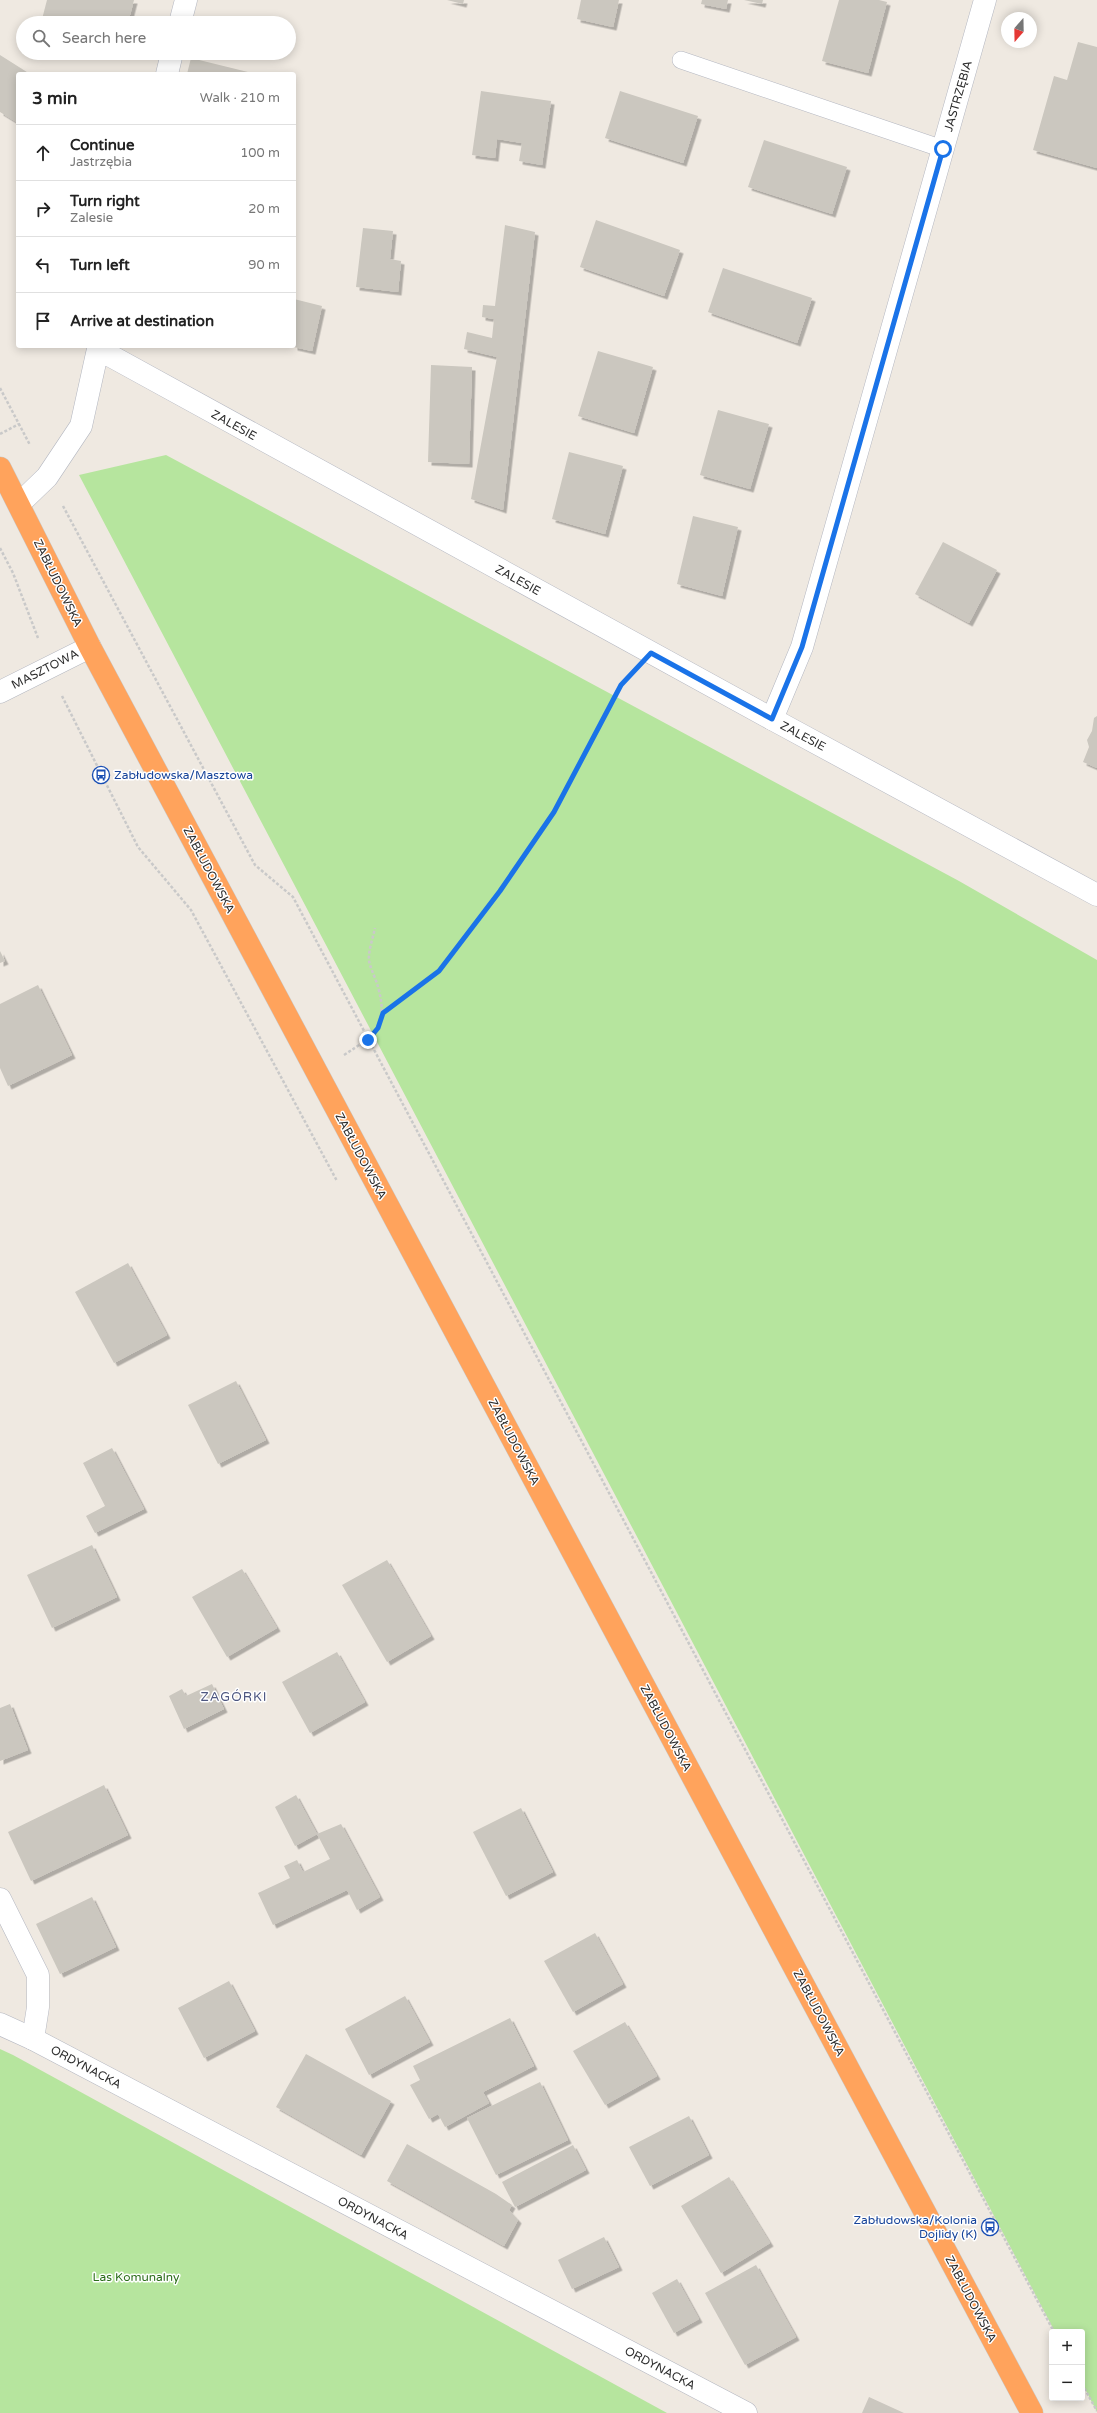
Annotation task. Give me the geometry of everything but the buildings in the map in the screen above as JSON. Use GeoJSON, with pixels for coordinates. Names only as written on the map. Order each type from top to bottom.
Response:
{"type":"FeatureCollection","features":[{"type":"Feature","properties":{"kind":"highway","name":"ZABŁUDOWSKA"},"geometry":{"type":"LineString","coordinates":[[0,468],[90,647],[1032,2413]]}},
{"type":"Feature","properties":{"kind":"street"},"geometry":{"type":"LineString","coordinates":[[182,16],[186,0]]}},
{"type":"Feature","properties":{"kind":"street","name":"JASTRZĘBIA"},"geometry":{"type":"LineString","coordinates":[[772,719],[802,647],[985,0]]}},
{"type":"Feature","properties":{"kind":"street"},"geometry":{"type":"LineString","coordinates":[[167,72],[170,60]]}},
{"type":"Feature","properties":{"kind":"street","name":"ZALESIE"},"geometry":{"type":"LineString","coordinates":[[19,504],[47,477],[81,426],[98,348],[651,653],[1097,895]]}},
{"type":"Feature","properties":{"kind":"street","name":"MASZTOWA"},"geometry":{"type":"LineString","coordinates":[[0,692],[90,647]]}},
{"type":"Feature","properties":{"kind":"street"},"geometry":{"type":"LineString","coordinates":[[0,1899],[38,1975],[38,2007],[32,2039]]}},
{"type":"Feature","properties":{"kind":"street","name":"ORDYNACKA"},"geometry":{"type":"LineString","coordinates":[[0,2024],[32,2039],[746,2413]]}},
{"type":"Feature","properties":{"kind":"lane"},"geometry":{"type":"LineString","coordinates":[[682,60],[943,149]]}},
{"type":"Feature","properties":{"kind":"path"},"geometry":{"type":"LineString","coordinates":[[0,388],[255,865],[293,898],[1052,2329]]}},
{"type":"Feature","properties":{"kind":"path"},"geometry":{"type":"LineString","coordinates":[[0,434],[19,424]]}},
{"type":"Feature","properties":{"kind":"path"},"geometry":{"type":"LineString","coordinates":[[0,548],[13,573],[66,708],[138,847],[191,910],[339,1185]]}},
{"type":"Feature","properties":{"kind":"path"},"geometry":{"type":"LineString","coordinates":[[383,1013],[439,971],[500,891],[554,812],[621,685],[651,653]]}},
{"type":"Feature","properties":{"kind":"path"},"geometry":{"type":"LineString","coordinates":[[316,1072],[368,1040],[378,1028],[383,1013],[369,960],[374,928]]}},
{"type":"Feature","properties":{"kind":"path"},"geometry":{"type":"LineString","coordinates":[[1085,2390],[1097,2411]]}},
{"type":"Feature","properties":{"kind":"green space"},"geometry":{"type":"Polygon","coordinates":[[[166,455],[959,881],[1097,960],[1097,2412],[1085,2389],[1085,2329],[1053,2329],[79,475],[166,455]]]}},
{"type":"Feature","properties":{"kind":"green space","name":"Las Komunalny"},"geometry":{"type":"Polygon","coordinates":[[[0,2049],[13,2055],[667,2413],[0,2413],[0,2049]]]}},
{"type":"Feature","properties":{"kind":"place","name":"Zabłudowska/Masztowa"},"geometry":{"type":"Point","coordinates":[101,775]}},
{"type":"Feature","properties":{"kind":"place","name":"Zabłudowska/Kolonia Dojlidy (K)"},"geometry":{"type":"Point","coordinates":[990,2227]}},
{"type":"Feature","properties":{"kind":"district","name":"ZAGÓRKI"},"geometry":{"type":"Point","coordinates":[234,1697]}},
{"type":"Feature","properties":{"kind":"route"},"geometry":{"type":"LineString","coordinates":[[368,1040],[378,1028],[383,1013],[439,971],[500,891],[554,812],[621,685],[651,653],[772,719],[802,647],[943,149]]}}]}
